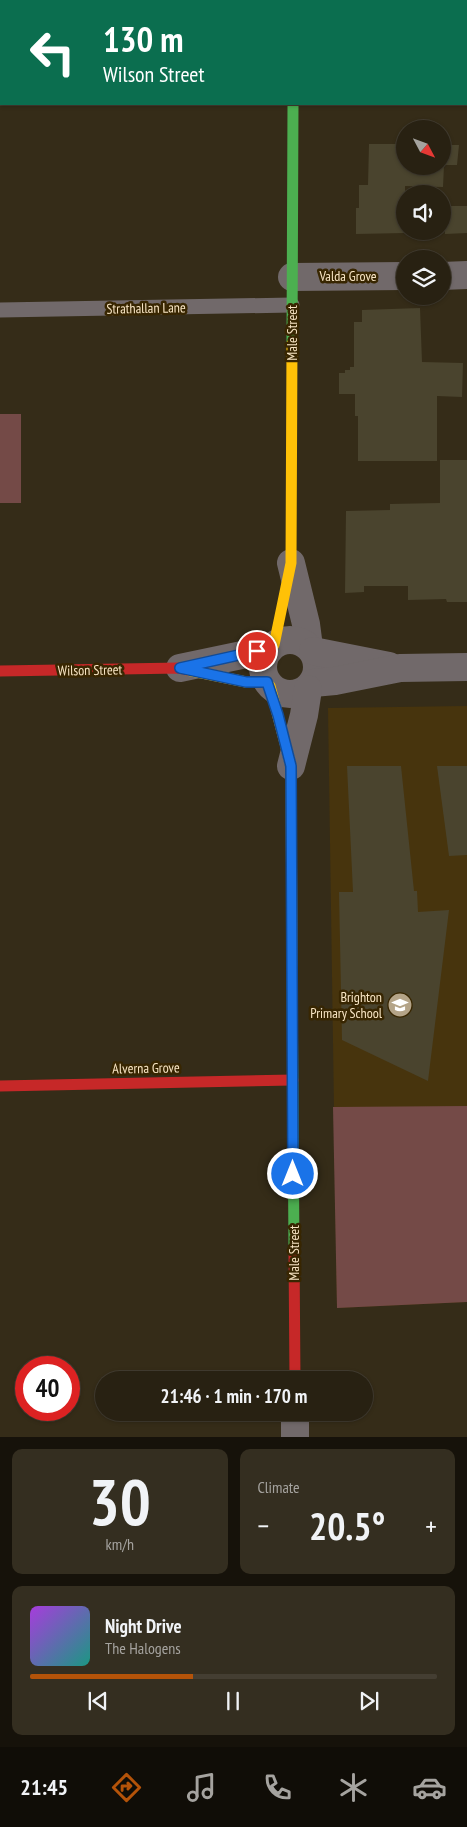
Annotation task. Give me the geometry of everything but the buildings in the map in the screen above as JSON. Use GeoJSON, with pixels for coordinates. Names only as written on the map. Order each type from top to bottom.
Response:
{"type":"FeatureCollection","features":[{"type":"Feature","properties":{"kind":"street","name":"Male Street"},"geometry":{"type":"LineString","coordinates":[[272,647],[291,563],[292,105]]}},
{"type":"Feature","properties":{"kind":"street"},"geometry":{"type":"LineString","coordinates":[[451,276],[467,275]]}},
{"type":"Feature","properties":{"kind":"street","name":"Valda Grove"},"geometry":{"type":"LineString","coordinates":[[292,277],[396,276]]}},
{"type":"Feature","properties":{"kind":"street","name":"Male Street"},"geometry":{"type":"LineString","coordinates":[[291,563],[311,649]]}},
{"type":"Feature","properties":{"kind":"street"},"geometry":{"type":"LineString","coordinates":[[400,668],[311,649],[301,642],[292,640],[283,641],[272,647],[263,665],[268,684],[284,694],[292,695],[310,686],[400,668],[467,667]]}},
{"type":"Feature","properties":{"kind":"street","name":"Wilson Street"},"geometry":{"type":"LineString","coordinates":[[0,671],[180,668],[272,647]]}},
{"type":"Feature","properties":{"kind":"street"},"geometry":{"type":"LineString","coordinates":[[310,686],[318,667],[311,649]]}},
{"type":"Feature","properties":{"kind":"street","name":"Wilson Street"},"geometry":{"type":"LineString","coordinates":[[180,668],[246,682],[268,684]]}},
{"type":"Feature","properties":{"kind":"street","name":"Male Street"},"geometry":{"type":"LineString","coordinates":[[268,684],[291,766]]}},
{"type":"Feature","properties":{"kind":"street","name":"Male Street"},"geometry":{"type":"LineString","coordinates":[[295,1371],[291,766],[310,686]]}},
{"type":"Feature","properties":{"kind":"street","name":"Alverna Grove"},"geometry":{"type":"LineString","coordinates":[[0,1086],[292,1080]]}},
{"type":"Feature","properties":{"kind":"street"},"geometry":{"type":"LineString","coordinates":[[295,1421],[296,1437]]}},
{"type":"Feature","properties":{"kind":"lane","name":"Strathallan Lane"},"geometry":{"type":"LineString","coordinates":[[0,310],[292,305]]}},
{"type":"Feature","properties":{"kind":"shaded area"},"geometry":{"type":"Polygon","coordinates":[[[0,414],[21,414],[21,503],[0,503],[0,414]]]}},
{"type":"Feature","properties":{"kind":"shaded area","name":"Brighton Primary School"},"geometry":{"type":"Polygon","coordinates":[[[467,706],[467,1302],[337,1308],[328,708],[467,706]]]}},
{"type":"Feature","properties":{"kind":"shaded area"},"geometry":{"type":"Polygon","coordinates":[[[467,1106],[467,1302],[337,1308],[333,1107],[467,1106]]]}},
{"type":"Feature","properties":{"kind":"traffic: fast"},"geometry":{"type":"LineString","coordinates":[[292,344],[293,105]]}},
{"type":"Feature","properties":{"kind":"traffic: fast"},"geometry":{"type":"LineString","coordinates":[[292,965],[294,1251]]}},
{"type":"Feature","properties":{"kind":"traffic: slow"},"geometry":{"type":"LineString","coordinates":[[274,645],[291,563],[292,344]]}},
{"type":"Feature","properties":{"kind":"traffic: slow"},"geometry":{"type":"LineString","coordinates":[[187,670],[246,682],[267,682]]}},
{"type":"Feature","properties":{"kind":"traffic: slow"},"geometry":{"type":"LineString","coordinates":[[270,686],[291,766],[292,965]]}},
{"type":"Feature","properties":{"kind":"traffic: jam"},"geometry":{"type":"LineString","coordinates":[[0,671],[180,668],[187,670]]}},
{"type":"Feature","properties":{"kind":"traffic: jam"},"geometry":{"type":"LineString","coordinates":[[0,1086],[293,1080]]}},
{"type":"Feature","properties":{"kind":"traffic: jam"},"geometry":{"type":"LineString","coordinates":[[294,1251],[295,1371]]}},
{"type":"Feature","properties":{"kind":"place","name":"Brighton Primary School"},"geometry":{"type":"Point","coordinates":[400,1005]}},
{"type":"Feature","properties":{"kind":"route"},"geometry":{"type":"LineString","coordinates":[[257,651],[180,668],[246,682],[267,682],[270,686],[291,766],[293,1174]]}}]}
